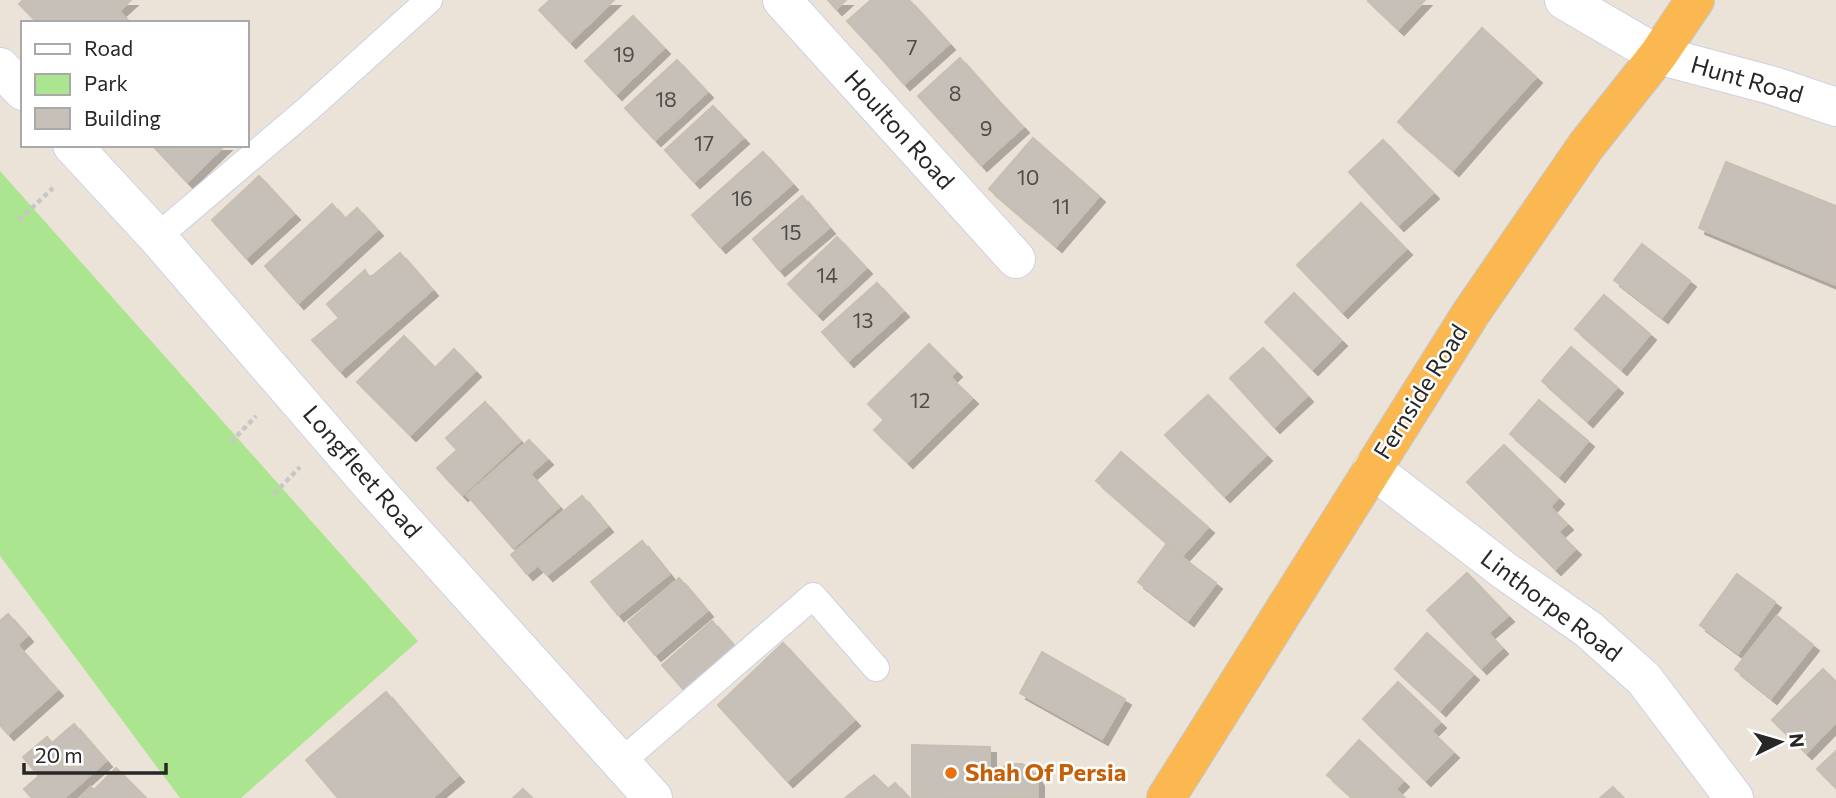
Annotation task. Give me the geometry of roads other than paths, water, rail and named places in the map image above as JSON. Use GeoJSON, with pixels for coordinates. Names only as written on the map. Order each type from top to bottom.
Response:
{"type":"FeatureCollection","features":[{"type":"Feature","properties":{"kind":"highway","name":"Fernside Road"},"geometry":{"type":"LineString","coordinates":[[1166,798],[1494,280],[1586,146],[1658,55],[1695,0]]}},
{"type":"Feature","properties":{"kind":"street","name":"Houlton Road"},"geometry":{"type":"LineString","coordinates":[[782,0],[1016,259]]}},
{"type":"Feature","properties":{"kind":"street","name":"Hunt Road"},"geometry":{"type":"LineString","coordinates":[[1564,0],[1658,55],[1774,86],[1836,107]]}},
{"type":"Feature","properties":{"kind":"street"},"geometry":{"type":"LineString","coordinates":[[0,66],[21,89]]}},
{"type":"Feature","properties":{"kind":"street","name":"Longfleet Road"},"geometry":{"type":"LineString","coordinates":[[74,147],[157,237],[373,486],[653,798]]}},
{"type":"Feature","properties":{"kind":"street","name":"Linthorpe Road"},"geometry":{"type":"LineString","coordinates":[[1373,469],[1505,571],[1588,629],[1644,679],[1734,798]]}},
{"type":"Feature","properties":{"kind":"lane"},"geometry":{"type":"LineString","coordinates":[[157,237],[308,109],[429,0]]}},
{"type":"Feature","properties":{"kind":"lane"},"geometry":{"type":"LineString","coordinates":[[621,762],[813,596],[876,668]]}},
{"type":"Feature","properties":{"kind":"place","name":"Shah Of Persia"},"geometry":{"type":"Point","coordinates":[951,773]}}]}
